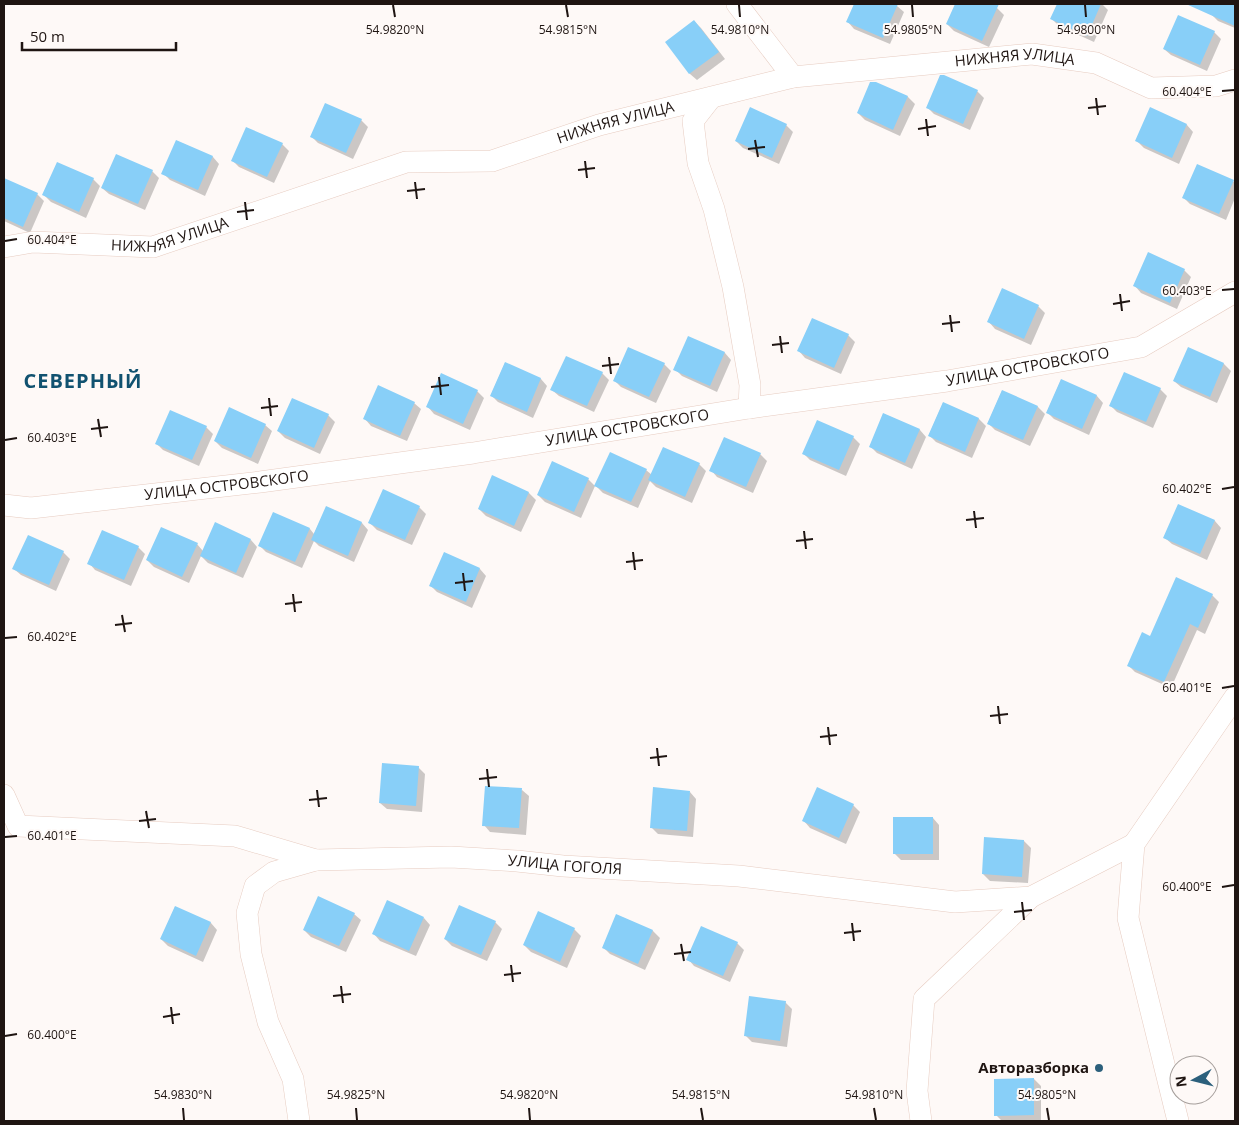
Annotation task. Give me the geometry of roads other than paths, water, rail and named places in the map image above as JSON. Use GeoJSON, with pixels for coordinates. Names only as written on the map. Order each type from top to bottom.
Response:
{"type":"FeatureCollection","features":[{"type":"Feature","properties":{"kind":"street"},"geometry":{"type":"LineString","coordinates":[[737,4],[793,77]]}},
{"type":"Feature","properties":{"kind":"street","name":"НИЖНЯЯ УЛИЦА"},"geometry":{"type":"LineString","coordinates":[[4,247],[33,242],[153,247],[406,162],[492,161],[599,125],[793,77],[1032,54],[1096,63],[1151,88],[1216,86],[1235,80]]}},
{"type":"Feature","properties":{"kind":"street"},"geometry":{"type":"LineString","coordinates":[[711,98],[693,121],[698,162],[714,209],[733,287],[750,385],[749,408]]}},
{"type":"Feature","properties":{"kind":"street","name":"УЛИЦА ОСТРОВСКОГО"},"geometry":{"type":"LineString","coordinates":[[4,505],[31,508],[270,480],[473,453],[749,408],[947,381],[1141,347],[1235,292]]}},
{"type":"Feature","properties":{"kind":"street"},"geometry":{"type":"LineString","coordinates":[[1178,1121],[1128,918],[1134,844],[1235,697]]}},
{"type":"Feature","properties":{"kind":"street","name":"УЛИЦА ГОГОЛЯ"},"geometry":{"type":"LineString","coordinates":[[4,794],[18,826],[235,836],[316,860],[451,857],[517,861],[563,866],[739,876],[954,902],[1031,897],[1134,844]]}},
{"type":"Feature","properties":{"kind":"street"},"geometry":{"type":"LineString","coordinates":[[299,1121],[293,1079],[268,1022],[251,954],[247,913],[255,886],[274,872],[316,860]]}},
{"type":"Feature","properties":{"kind":"street"},"geometry":{"type":"LineString","coordinates":[[921,1121],[917,1091],[924,999],[1031,897]]}},
{"type":"Feature","properties":{"kind":"place","name":"Авторазборка"},"geometry":{"type":"Point","coordinates":[1099,1068]}},
{"type":"Feature","properties":{"kind":"district","name":"СЕВЕРНЫЙ"},"geometry":{"type":"Point","coordinates":[83,381]}}]}
